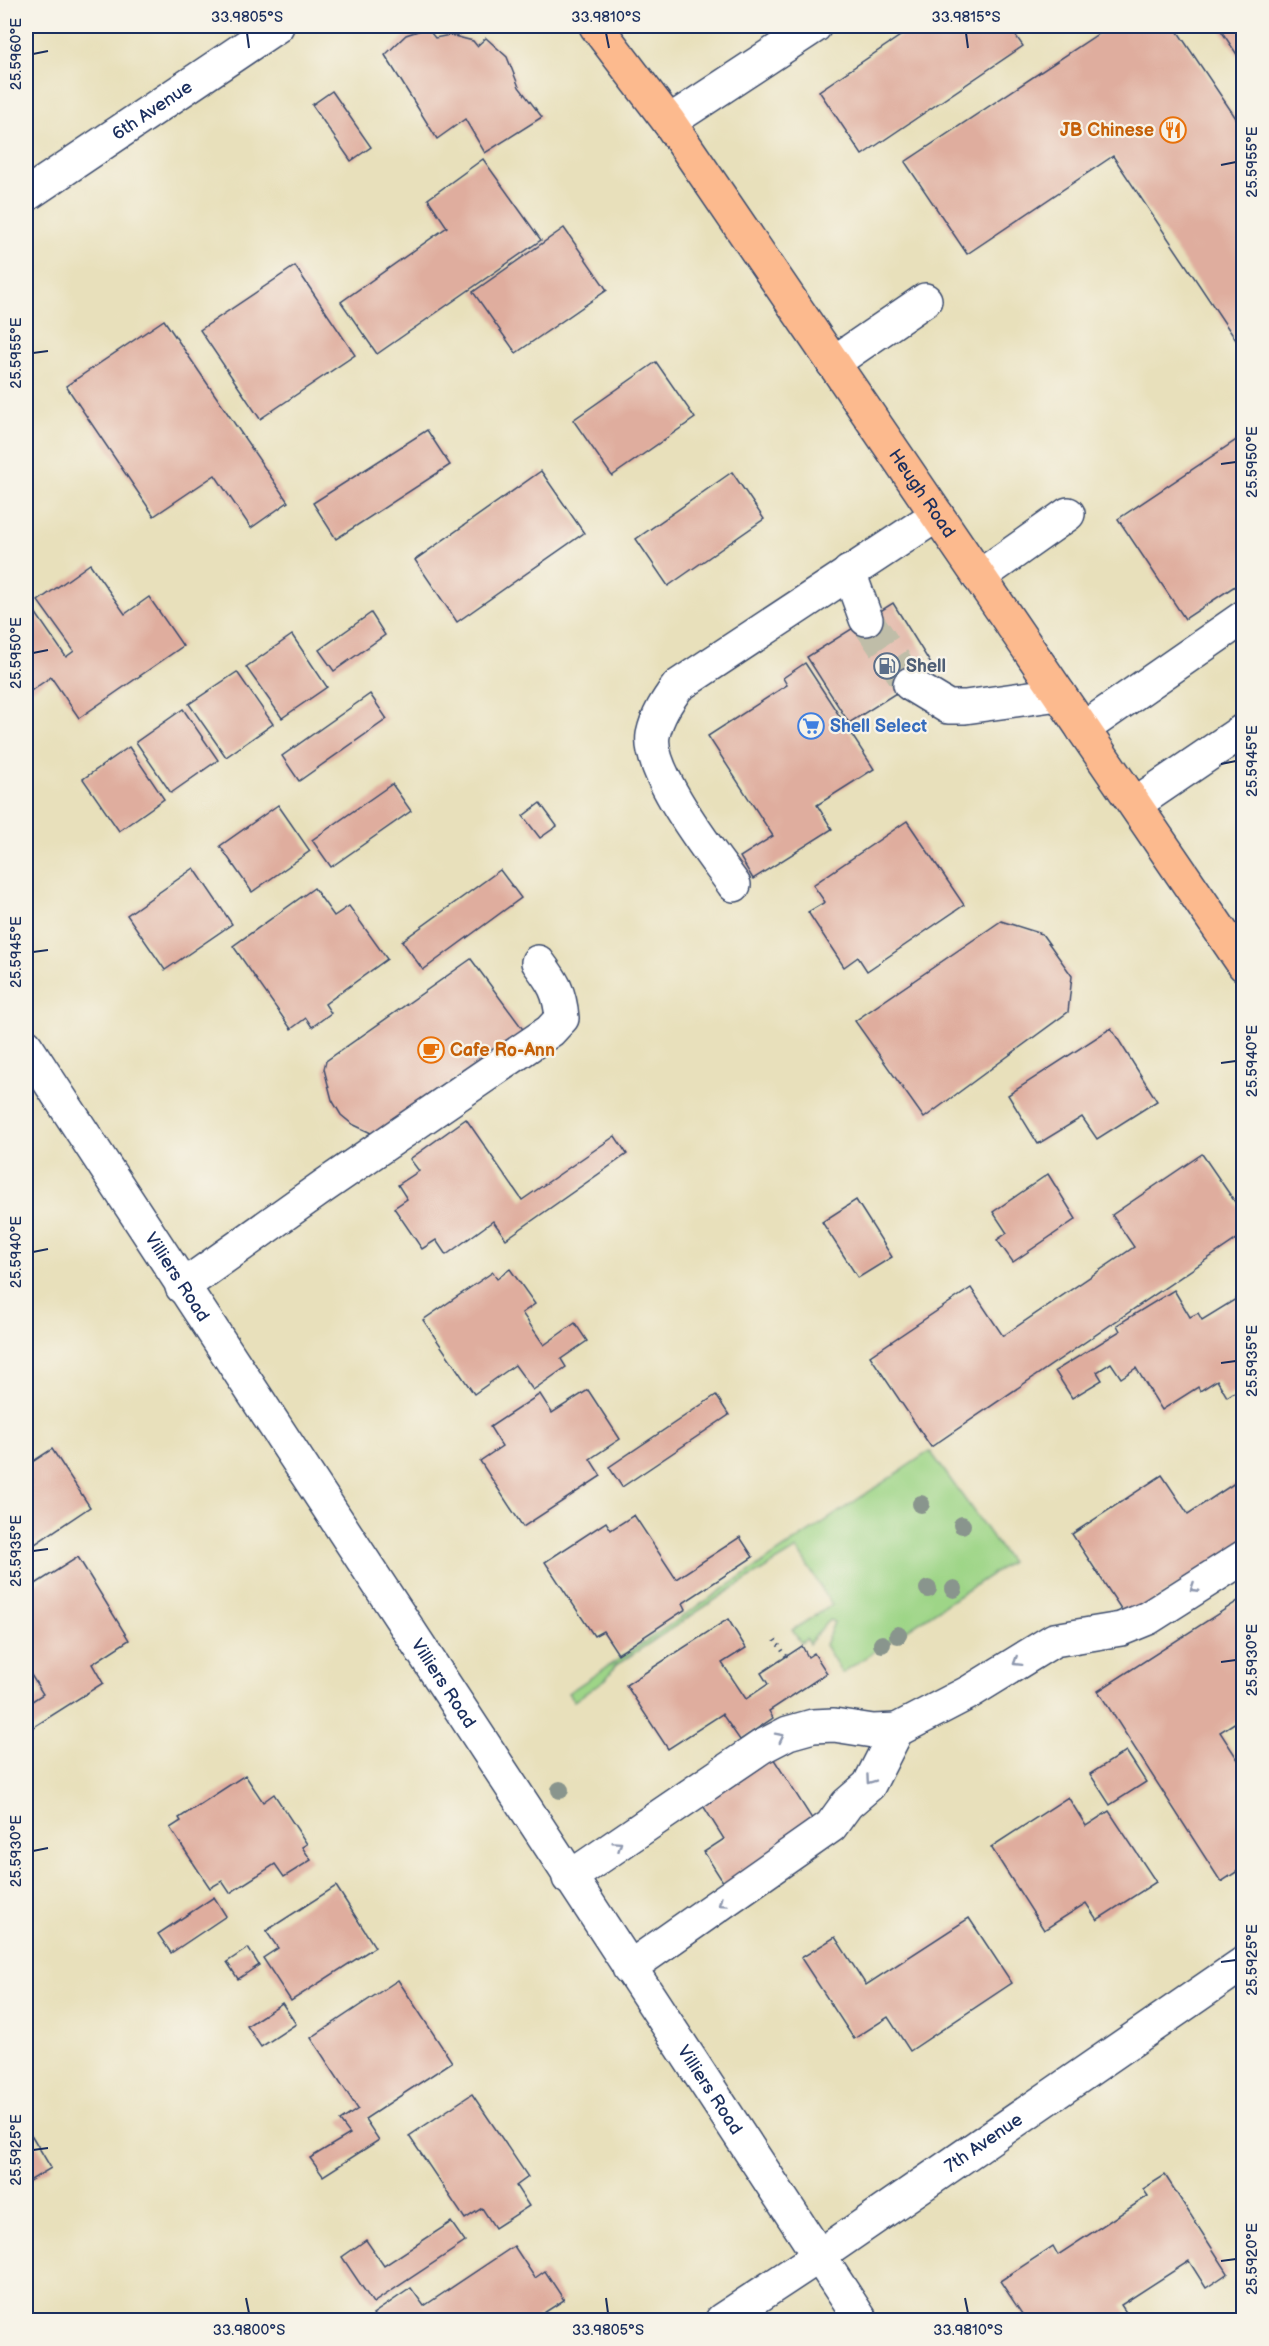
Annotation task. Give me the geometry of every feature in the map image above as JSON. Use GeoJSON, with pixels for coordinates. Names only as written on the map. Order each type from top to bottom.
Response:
{"type":"FeatureCollection","features":[{"type":"Feature","properties":{"kind":"main road","name":"Heugh Road"},"geometry":{"type":"LineString","coordinates":[[596,26],[669,122],[1244,965]]}},
{"type":"Feature","properties":{"kind":"street","name":"6th Avenue"},"geometry":{"type":"LineString","coordinates":[[26,195],[277,26]]}},
{"type":"Feature","properties":{"kind":"street"},"geometry":{"type":"LineString","coordinates":[[669,122],[815,26]]}},
{"type":"Feature","properties":{"kind":"street"},"geometry":{"type":"LineString","coordinates":[[833,363],[925,300]]}},
{"type":"Feature","properties":{"kind":"street"},"geometry":{"type":"LineString","coordinates":[[979,577],[1068,514]]}},
{"type":"Feature","properties":{"kind":"street"},"geometry":{"type":"LineString","coordinates":[[734,885],[668,788],[657,760],[652,737],[662,707],[678,686],[937,515]]}},
{"type":"Feature","properties":{"kind":"street"},"geometry":{"type":"LineString","coordinates":[[849,572],[866,619]]}},
{"type":"Feature","properties":{"kind":"street"},"geometry":{"type":"LineString","coordinates":[[1083,729],[1244,617]]}},
{"type":"Feature","properties":{"kind":"street"},"geometry":{"type":"LineString","coordinates":[[910,684],[948,706],[965,707],[1059,694]]}},
{"type":"Feature","properties":{"kind":"street"},"geometry":{"type":"LineString","coordinates":[[1135,804],[1244,730]]}},
{"type":"Feature","properties":{"kind":"street"},"geometry":{"type":"LineString","coordinates":[[182,1287],[549,1031],[562,1018],[560,999],[551,979],[538,962]]}},
{"type":"Feature","properties":{"kind":"street","name":"Villiers Road"},"geometry":{"type":"LineString","coordinates":[[26,1046],[569,1878],[861,2320]]}},
{"type":"Feature","properties":{"kind":"street"},"geometry":{"type":"LineString","coordinates":[[569,1878],[761,1747],[788,1733],[813,1726],[834,1725],[873,1731],[897,1730],[968,1693],[1054,1640],[1121,1629],[1148,1618],[1244,1557]]}},
{"type":"Feature","properties":{"kind":"street"},"geometry":{"type":"LineString","coordinates":[[629,1968],[831,1826],[847,1804],[869,1785],[897,1730]]}},
{"type":"Feature","properties":{"kind":"street","name":"7th Avenue"},"geometry":{"type":"LineString","coordinates":[[722,2320],[819,2256],[1244,1963]]}},
{"type":"Feature","properties":{"kind":"path"},"geometry":{"type":"LineString","coordinates":[[776,1640],[786,1656]]}},
{"type":"Feature","properties":{"kind":"green space"},"geometry":{"type":"Polygon","coordinates":[[[930,1451],[1010,1562],[842,1673],[825,1645],[834,1622],[830,1620],[826,1623],[809,1644],[806,1639],[801,1643],[792,1630],[832,1605],[797,1549],[616,1665],[606,1679],[574,1701],[568,1693],[930,1451]]]}},
{"type":"Feature","properties":{"kind":"building"},"geometry":{"type":"Polygon","coordinates":[[[915,26],[1009,26],[1023,46],[862,155],[819,91],[915,26]]]}},
{"type":"Feature","properties":{"kind":"building"},"geometry":{"type":"Polygon","coordinates":[[[1110,26],[1174,26],[1244,130],[1244,352],[1113,156],[967,254],[905,162],[1110,26]]]}},
{"type":"Feature","properties":{"kind":"building"},"geometry":{"type":"Polygon","coordinates":[[[1218,26],[1244,26],[1244,65],[1218,26]]]}},
{"type":"Feature","properties":{"kind":"building"},"geometry":{"type":"Polygon","coordinates":[[[427,28],[435,38],[450,35],[473,41],[477,46],[486,38],[507,57],[519,87],[542,117],[485,153],[465,119],[437,139],[385,55],[406,35],[427,28]]]}},
{"type":"Feature","properties":{"kind":"building"},"geometry":{"type":"Polygon","coordinates":[[[332,91],[371,147],[351,161],[312,105],[332,91]]]}},
{"type":"Feature","properties":{"kind":"building"},"geometry":{"type":"Polygon","coordinates":[[[483,159],[541,240],[377,354],[341,302],[447,227],[428,199],[483,159]]]}},
{"type":"Feature","properties":{"kind":"building"},"geometry":{"type":"Polygon","coordinates":[[[564,228],[607,290],[516,353],[473,292],[564,228]]]}},
{"type":"Feature","properties":{"kind":"building"},"geometry":{"type":"Polygon","coordinates":[[[295,266],[355,355],[260,419],[200,330],[295,266]]]}},
{"type":"Feature","properties":{"kind":"building"},"geometry":{"type":"Polygon","coordinates":[[[164,320],[288,502],[251,528],[215,475],[154,516],[66,386],[164,320]]]}},
{"type":"Feature","properties":{"kind":"building"},"geometry":{"type":"Polygon","coordinates":[[[656,362],[695,418],[612,476],[573,420],[656,362]]]}},
{"type":"Feature","properties":{"kind":"building"},"geometry":{"type":"Polygon","coordinates":[[[427,430],[450,465],[336,539],[313,503],[427,430]]]}},
{"type":"Feature","properties":{"kind":"building"},"geometry":{"type":"Polygon","coordinates":[[[1244,435],[1244,580],[1185,619],[1118,519],[1244,435]]]}},
{"type":"Feature","properties":{"kind":"building"},"geometry":{"type":"Polygon","coordinates":[[[541,471],[584,533],[457,622],[415,560],[541,471]]]}},
{"type":"Feature","properties":{"kind":"building"},"geometry":{"type":"Polygon","coordinates":[[[732,472],[764,519],[668,586],[636,539],[732,472]]]}},
{"type":"Feature","properties":{"kind":"building"},"geometry":{"type":"Polygon","coordinates":[[[90,564],[125,614],[149,597],[183,646],[79,718],[51,677],[26,694],[26,599],[66,657],[74,651],[38,601],[90,564]]]}},
{"type":"Feature","properties":{"kind":"building"},"geometry":{"type":"Polygon","coordinates":[[[893,603],[934,669],[849,723],[807,657],[893,603]]]}},
{"type":"Feature","properties":{"kind":"building"},"geometry":{"type":"Polygon","coordinates":[[[371,613],[385,635],[334,671],[319,650],[371,613]]]}},
{"type":"Feature","properties":{"kind":"building"},"geometry":{"type":"Polygon","coordinates":[[[292,635],[327,687],[282,718],[246,667],[292,635]]]}},
{"type":"Feature","properties":{"kind":"building"},"geometry":{"type":"Polygon","coordinates":[[[805,663],[874,769],[817,805],[832,829],[753,879],[740,857],[773,836],[708,736],[787,685],[783,678],[805,663]]]}},
{"type":"Feature","properties":{"kind":"building"},"geometry":{"type":"Polygon","coordinates":[[[237,672],[273,724],[226,757],[189,704],[237,672]]]}},
{"type":"Feature","properties":{"kind":"building"},"geometry":{"type":"Polygon","coordinates":[[[370,694],[387,719],[299,781],[282,756],[370,694]]]}},
{"type":"Feature","properties":{"kind":"building"},"geometry":{"type":"Polygon","coordinates":[[[183,709],[218,760],[171,793],[136,742],[183,709]]]}},
{"type":"Feature","properties":{"kind":"building"},"geometry":{"type":"Polygon","coordinates":[[[129,747],[164,799],[119,831],[83,779],[129,747]]]}},
{"type":"Feature","properties":{"kind":"building"},"geometry":{"type":"Polygon","coordinates":[[[392,784],[411,811],[331,867],[312,840],[392,784]]]}},
{"type":"Feature","properties":{"kind":"building"},"geometry":{"type":"Polygon","coordinates":[[[540,803],[557,826],[540,838],[523,816],[540,803]]]}},
{"type":"Feature","properties":{"kind":"building"},"geometry":{"type":"Polygon","coordinates":[[[278,805],[310,851],[252,892],[220,846],[278,805]]]}},
{"type":"Feature","properties":{"kind":"building"},"geometry":{"type":"Polygon","coordinates":[[[907,821],[964,905],[867,971],[858,957],[844,967],[808,912],[825,902],[813,885],[907,821]]]}},
{"type":"Feature","properties":{"kind":"building"},"geometry":{"type":"Polygon","coordinates":[[[194,868],[232,924],[165,970],[127,915],[194,868]]]}},
{"type":"Feature","properties":{"kind":"building"},"geometry":{"type":"Polygon","coordinates":[[[500,870],[521,898],[423,970],[402,941],[500,870]]]}},
{"type":"Feature","properties":{"kind":"building"},"geometry":{"type":"Polygon","coordinates":[[[314,888],[334,916],[349,906],[387,959],[325,1004],[331,1013],[312,1027],[306,1018],[291,1029],[233,946],[314,888]]]}},
{"type":"Feature","properties":{"kind":"building"},"geometry":{"type":"Polygon","coordinates":[[[1001,921],[1042,934],[1072,976],[1068,1012],[924,1118],[855,1021],[1001,921]]]}},
{"type":"Feature","properties":{"kind":"building"},"geometry":{"type":"Polygon","coordinates":[[[471,959],[525,1032],[377,1133],[371,1133],[352,1124],[341,1115],[332,1100],[324,1069],[326,1061],[471,959]]]}},
{"type":"Feature","properties":{"kind":"building"},"geometry":{"type":"Polygon","coordinates":[[[1111,1028],[1157,1101],[1097,1139],[1082,1117],[1038,1144],[1008,1095],[1111,1028]]]}},
{"type":"Feature","properties":{"kind":"building"},"geometry":{"type":"Polygon","coordinates":[[[466,1119],[522,1200],[615,1136],[627,1154],[506,1239],[493,1221],[446,1255],[436,1240],[422,1249],[394,1208],[407,1199],[398,1185],[419,1171],[410,1159],[466,1119]]]}},
{"type":"Feature","properties":{"kind":"building"},"geometry":{"type":"Polygon","coordinates":[[[1202,1154],[1244,1215],[1244,1234],[931,1447],[870,1356],[971,1288],[1003,1336],[1134,1247],[1112,1215],[1202,1154]]]}},
{"type":"Feature","properties":{"kind":"building"},"geometry":{"type":"Polygon","coordinates":[[[1048,1174],[1076,1219],[1013,1262],[997,1240],[1007,1233],[993,1212],[1048,1174]]]}},
{"type":"Feature","properties":{"kind":"building"},"geometry":{"type":"Polygon","coordinates":[[[856,1200],[892,1257],[858,1278],[822,1222],[856,1200]]]}},
{"type":"Feature","properties":{"kind":"building"},"geometry":{"type":"Polygon","coordinates":[[[510,1269],[535,1304],[522,1313],[544,1345],[575,1323],[587,1341],[561,1359],[566,1367],[533,1390],[515,1365],[474,1394],[423,1320],[493,1272],[497,1279],[510,1269]]]}},
{"type":"Feature","properties":{"kind":"building"},"geometry":{"type":"Polygon","coordinates":[[[1174,1290],[1190,1317],[1198,1313],[1202,1320],[1244,1294],[1244,1386],[1227,1397],[1217,1380],[1200,1391],[1198,1387],[1162,1410],[1136,1368],[1121,1378],[1111,1363],[1097,1372],[1102,1380],[1072,1398],[1055,1371],[1120,1331],[1117,1325],[1174,1290]]]}},
{"type":"Feature","properties":{"kind":"building"},"geometry":{"type":"Polygon","coordinates":[[[588,1390],[620,1439],[590,1459],[601,1476],[523,1527],[480,1461],[502,1446],[490,1427],[540,1394],[552,1413],[588,1390]]]}},
{"type":"Feature","properties":{"kind":"building"},"geometry":{"type":"Polygon","coordinates":[[[716,1395],[729,1415],[622,1487],[609,1467],[716,1395]]]}},
{"type":"Feature","properties":{"kind":"building"},"geometry":{"type":"Polygon","coordinates":[[[52,1449],[90,1507],[26,1550],[26,1466],[52,1449]]]}},
{"type":"Feature","properties":{"kind":"building"},"geometry":{"type":"Polygon","coordinates":[[[1162,1475],[1188,1514],[1244,1477],[1244,1542],[1127,1618],[1072,1534],[1162,1475]]]}},
{"type":"Feature","properties":{"kind":"building"},"geometry":{"type":"Polygon","coordinates":[[[634,1515],[676,1579],[740,1537],[753,1557],[683,1603],[686,1609],[618,1654],[603,1631],[594,1636],[545,1562],[606,1522],[611,1530],[634,1515]]]}},
{"type":"Feature","properties":{"kind":"building"},"geometry":{"type":"Polygon","coordinates":[[[78,1557],[129,1640],[92,1664],[103,1683],[26,1732],[26,1705],[43,1694],[26,1667],[26,1648],[29,1646],[26,1640],[26,1590],[78,1557]]]}},
{"type":"Feature","properties":{"kind":"building"},"geometry":{"type":"Polygon","coordinates":[[[1244,1597],[1244,1717],[1220,1732],[1244,1769],[1244,1867],[1221,1882],[1098,1691],[1244,1597]]]}},
{"type":"Feature","properties":{"kind":"building"},"geometry":{"type":"Polygon","coordinates":[[[728,1619],[746,1648],[722,1663],[746,1699],[768,1684],[761,1673],[802,1646],[808,1657],[814,1653],[827,1673],[769,1711],[773,1718],[740,1740],[722,1714],[668,1749],[626,1685],[728,1619]]]}},
{"type":"Feature","properties":{"kind":"building"},"geometry":{"type":"Polygon","coordinates":[[[768,1750],[816,1825],[725,1885],[704,1852],[724,1839],[697,1796],[768,1750]]]}},
{"type":"Feature","properties":{"kind":"building"},"geometry":{"type":"Polygon","coordinates":[[[1126,1751],[1146,1782],[1110,1805],[1090,1774],[1126,1751]]]}},
{"type":"Feature","properties":{"kind":"building"},"geometry":{"type":"Polygon","coordinates":[[[245,1775],[263,1802],[274,1794],[307,1844],[302,1847],[311,1860],[284,1877],[275,1864],[230,1893],[222,1881],[210,1888],[170,1828],[181,1821],[179,1818],[245,1775]]]}},
{"type":"Feature","properties":{"kind":"building"},"geometry":{"type":"Polygon","coordinates":[[[1068,1797],[1086,1826],[1109,1811],[1156,1882],[1097,1920],[1086,1903],[1044,1930],[991,1847],[1068,1797]]]}},
{"type":"Feature","properties":{"kind":"building"},"geometry":{"type":"Polygon","coordinates":[[[336,1886],[375,1947],[291,2001],[263,1958],[278,1948],[266,1931],[336,1886]]]}},
{"type":"Feature","properties":{"kind":"building"},"geometry":{"type":"Polygon","coordinates":[[[214,1897],[226,1916],[171,1953],[158,1934],[214,1897]]]}},
{"type":"Feature","properties":{"kind":"building"},"geometry":{"type":"Polygon","coordinates":[[[969,1918],[1012,1983],[910,2051],[888,2017],[854,2039],[801,1958],[835,1937],[866,1985],[969,1918]]]}},
{"type":"Feature","properties":{"kind":"building"},"geometry":{"type":"Polygon","coordinates":[[[248,1948],[259,1965],[238,1979],[227,1962],[248,1948]]]}},
{"type":"Feature","properties":{"kind":"building"},"geometry":{"type":"Polygon","coordinates":[[[398,1980],[452,2062],[365,2119],[379,2140],[323,2176],[310,2158],[350,2134],[340,2121],[358,2109],[311,2038],[398,1980]]]}},
{"type":"Feature","properties":{"kind":"building"},"geometry":{"type":"Polygon","coordinates":[[[282,2003],[296,2024],[261,2047],[247,2026],[282,2003]]]}},
{"type":"Feature","properties":{"kind":"building"},"geometry":{"type":"Polygon","coordinates":[[[472,2094],[528,2177],[516,2186],[529,2206],[495,2228],[482,2208],[465,2219],[409,2136],[472,2094]]]}},
{"type":"Feature","properties":{"kind":"building"},"geometry":{"type":"Polygon","coordinates":[[[32,2136],[51,2168],[26,2183],[26,2141],[32,2136]]]}},
{"type":"Feature","properties":{"kind":"building"},"geometry":{"type":"Polygon","coordinates":[[[1165,2175],[1228,2273],[1206,2288],[1189,2261],[1121,2305],[1127,2314],[1116,2320],[1026,2320],[1000,2281],[1053,2246],[1058,2255],[1148,2196],[1143,2189],[1165,2175]]]}},
{"type":"Feature","properties":{"kind":"building"},"geometry":{"type":"Polygon","coordinates":[[[451,2222],[465,2242],[373,2303],[342,2257],[366,2240],[384,2266],[451,2222]]]}},
{"type":"Feature","properties":{"kind":"building"},"geometry":{"type":"Polygon","coordinates":[[[514,2246],[535,2278],[545,2271],[564,2300],[533,2320],[377,2320],[373,2314],[411,2288],[424,2306],[514,2246]]]}},
{"type":"Feature","properties":{"kind":"tunnel"},"geometry":{"type":"LineString","coordinates":[[866,619],[910,684]]}},
{"type":"Feature","properties":{"kind":"place","name":"JB Chinese"},"geometry":{"type":"Point","coordinates":[1173,130]}},
{"type":"Feature","properties":{"kind":"place","name":"Shell"},"geometry":{"type":"Point","coordinates":[887,666]}},
{"type":"Feature","properties":{"kind":"place","name":"Shell Select"},"geometry":{"type":"Point","coordinates":[811,726]}},
{"type":"Feature","properties":{"kind":"place","name":"Cafe Ro-Ann"},"geometry":{"type":"Point","coordinates":[431,1050]}}]}
